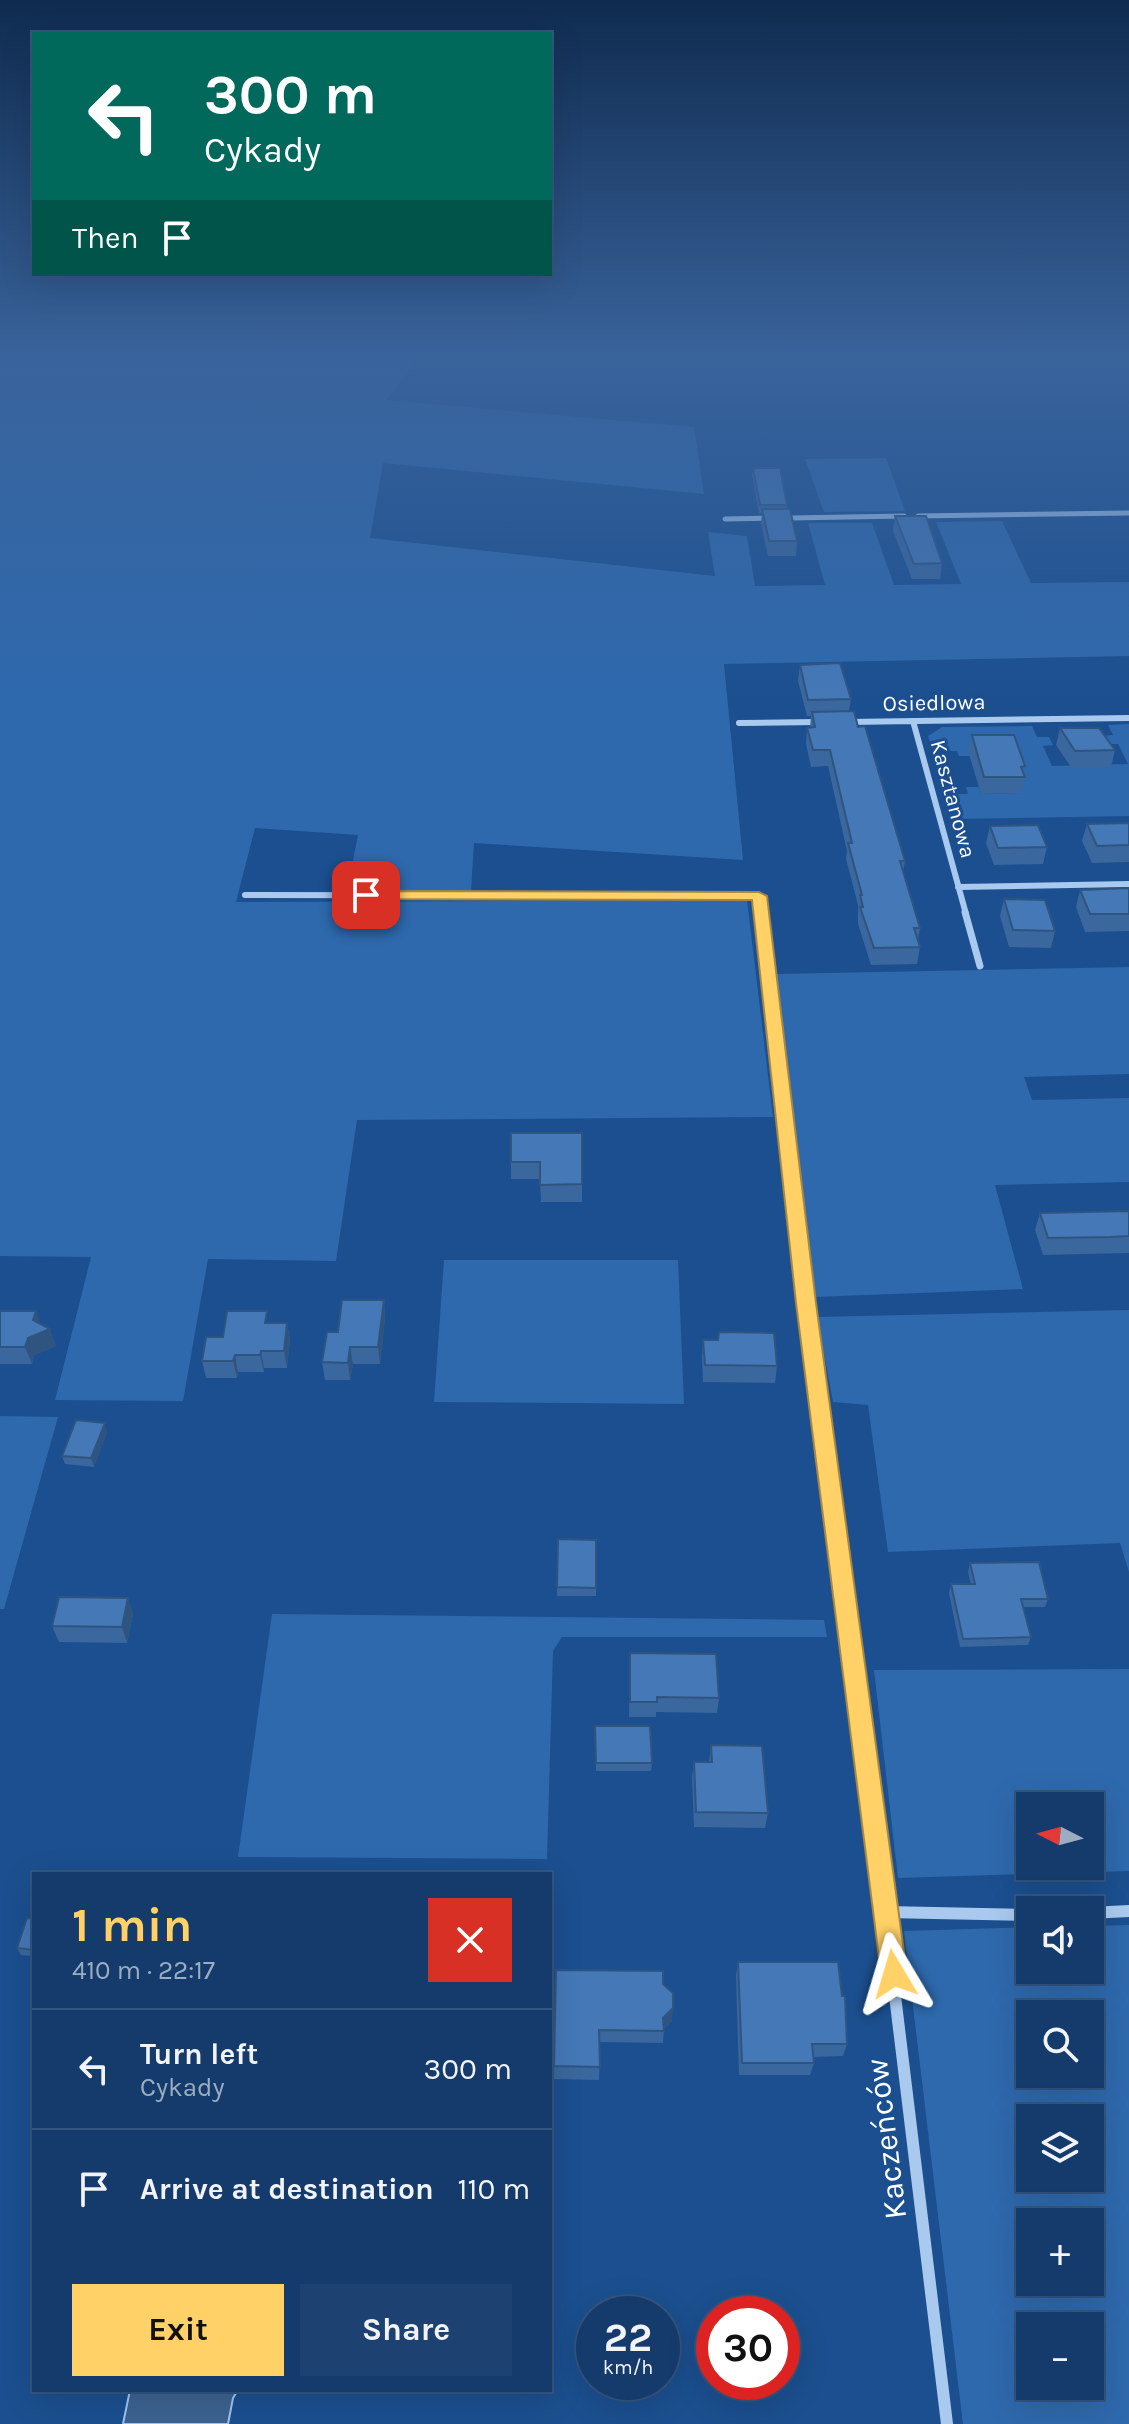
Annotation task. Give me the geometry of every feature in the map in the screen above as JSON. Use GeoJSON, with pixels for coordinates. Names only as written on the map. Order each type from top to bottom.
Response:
{"type":"FeatureCollection","features":[{"type":"Feature","properties":{"kind":"street"},"geometry":{"type":"LineString","coordinates":[[725,519],[1129,513]]}},
{"type":"Feature","properties":{"kind":"street","name":"Osiedlowa"},"geometry":{"type":"LineString","coordinates":[[739,723],[1129,718]]}},
{"type":"Feature","properties":{"kind":"street","name":"Kasztanowa"},"geometry":{"type":"LineString","coordinates":[[913,721],[980,966]]}},
{"type":"Feature","properties":{"kind":"street","name":"Kasztanowa"},"geometry":{"type":"LineString","coordinates":[[958,887],[1129,884]]}},
{"type":"Feature","properties":{"kind":"street","name":"Kaczeńców"},"geometry":{"type":"LineString","coordinates":[[245,895],[759,896],[806,1303],[886,1912],[947,2424]]}},
{"type":"Feature","properties":{"kind":"street"},"geometry":{"type":"LineString","coordinates":[[1104,1912],[1129,1911]]}},
{"type":"Feature","properties":{"kind":"street"},"geometry":{"type":"LineString","coordinates":[[886,1912],[1016,1915]]}},
{"type":"Feature","properties":{"kind":"shaded area"},"geometry":{"type":"Polygon","coordinates":[[[0,472],[381,472],[370,538],[715,576],[708,532],[747,536],[755,586],[825,585],[808,523],[872,523],[894,585],[961,584],[936,522],[1002,521],[1031,583],[1129,582],[1129,656],[724,664],[743,860],[474,843],[471,891],[347,891],[358,835],[255,828],[236,902],[747,900],[773,1117],[357,1120],[336,1261],[208,1259],[183,1401],[55,1400],[91,1257],[0,1256],[0,472]]]}},
{"type":"Feature","properties":{"kind":"shaded area"},"geometry":{"type":"Polygon","coordinates":[[[477,472],[701,472],[704,494],[477,472]]]}},
{"type":"Feature","properties":{"kind":"shaded area"},"geometry":{"type":"Polygon","coordinates":[[[810,472],[891,472],[905,511],[824,512],[810,472]]]}},
{"type":"Feature","properties":{"kind":"shaded area"},"geometry":{"type":"Polygon","coordinates":[[[1129,724],[1129,816],[954,819],[944,794],[968,794],[966,787],[979,787],[981,794],[1021,793],[969,751],[970,756],[959,756],[957,751],[933,751],[928,736],[942,727],[1032,726],[1037,737],[1049,737],[1053,745],[1043,746],[1052,766],[1128,764],[1118,744],[1107,744],[1102,736],[1113,735],[1108,725],[1129,724]]]}},
{"type":"Feature","properties":{"kind":"shaded area"},"geometry":{"type":"Polygon","coordinates":[[[1129,967],[1129,1074],[1024,1077],[1032,1100],[1129,1098],[1129,1182],[995,1185],[1023,1289],[814,1297],[792,1146],[776,974],[1129,967]]]}},
{"type":"Feature","properties":{"kind":"shaded area"},"geometry":{"type":"Polygon","coordinates":[[[444,1260],[678,1260],[684,1404],[434,1402],[444,1260]]]}},
{"type":"Feature","properties":{"kind":"shaded area"},"geometry":{"type":"Polygon","coordinates":[[[1129,1310],[1129,1572],[1120,1543],[888,1552],[868,1405],[833,1402],[817,1317],[1129,1310]]]}},
{"type":"Feature","properties":{"kind":"shaded area"},"geometry":{"type":"Polygon","coordinates":[[[0,1416],[58,1417],[4,1609],[0,1609],[0,1416]]]}},
{"type":"Feature","properties":{"kind":"shaded area"},"geometry":{"type":"Polygon","coordinates":[[[272,1614],[824,1620],[827,1637],[562,1637],[553,1651],[547,1859],[238,1857],[272,1614]]]}},
{"type":"Feature","properties":{"kind":"shaded area"},"geometry":{"type":"Polygon","coordinates":[[[1129,1669],[1129,1871],[1104,1872],[1104,1792],[1016,1792],[1016,1874],[898,1878],[874,1670],[1129,1669]]]}},
{"type":"Feature","properties":{"kind":"shaded area"},"geometry":{"type":"Polygon","coordinates":[[[1129,1925],[1129,2424],[963,2424],[904,1931],[1016,1927],[1016,1984],[1104,1984],[1104,1926],[1129,1925]]]}},
{"type":"Feature","properties":{"kind":"shaded area"},"geometry":{"type":"Polygon","coordinates":[[[130,2392],[237,2392],[228,2424],[123,2424],[130,2392]]]}},
{"type":"Feature","properties":{"kind":"building"},"geometry":{"type":"Polygon","coordinates":[[[754,472],[781,472],[787,505],[760,505],[754,472]]]}},
{"type":"Feature","properties":{"kind":"building"},"geometry":{"type":"Polygon","coordinates":[[[762,509],[790,509],[797,541],[769,541],[762,509]]]}},
{"type":"Feature","properties":{"kind":"building"},"geometry":{"type":"Polygon","coordinates":[[[895,516],[926,516],[942,563],[914,564],[895,516]]]}},
{"type":"Feature","properties":{"kind":"building"},"geometry":{"type":"Polygon","coordinates":[[[840,663],[851,699],[808,700],[800,665],[840,663]]]}},
{"type":"Feature","properties":{"kind":"building"},"geometry":{"type":"Polygon","coordinates":[[[854,711],[858,727],[865,726],[905,861],[900,861],[920,928],[914,928],[920,947],[874,948],[860,907],[863,907],[862,895],[848,843],[852,843],[830,750],[813,750],[807,728],[815,727],[812,712],[854,711]]]}},
{"type":"Feature","properties":{"kind":"building"},"geometry":{"type":"Polygon","coordinates":[[[1060,728],[1099,728],[1115,750],[1075,751],[1060,728]]]}},
{"type":"Feature","properties":{"kind":"building"},"geometry":{"type":"Polygon","coordinates":[[[972,735],[1014,735],[1025,766],[1021,767],[1025,777],[984,777],[972,735]]]}},
{"type":"Feature","properties":{"kind":"building"},"geometry":{"type":"Polygon","coordinates":[[[1129,823],[1129,845],[1097,846],[1087,824],[1129,823]]]}},
{"type":"Feature","properties":{"kind":"building"},"geometry":{"type":"Polygon","coordinates":[[[1038,825],[1047,847],[998,848],[990,826],[1038,825]]]}},
{"type":"Feature","properties":{"kind":"building"},"geometry":{"type":"Polygon","coordinates":[[[1129,888],[1129,914],[1090,914],[1080,890],[1129,888]]]}},
{"type":"Feature","properties":{"kind":"building"},"geometry":{"type":"Polygon","coordinates":[[[1004,899],[1045,900],[1055,931],[1013,930],[1004,899]]]}},
{"type":"Feature","properties":{"kind":"building"},"geometry":{"type":"Polygon","coordinates":[[[511,1133],[582,1133],[582,1184],[540,1185],[540,1162],[511,1162],[511,1133]]]}},
{"type":"Feature","properties":{"kind":"building"},"geometry":{"type":"Polygon","coordinates":[[[1129,1211],[1129,1236],[1111,1237],[1048,1238],[1040,1213],[1129,1211]]]}},
{"type":"Feature","properties":{"kind":"building"},"geometry":{"type":"Polygon","coordinates":[[[342,1300],[384,1300],[378,1347],[350,1347],[348,1363],[322,1362],[327,1332],[338,1332],[342,1300]]]}},
{"type":"Feature","properties":{"kind":"building"},"geometry":{"type":"Polygon","coordinates":[[[0,1311],[36,1311],[33,1320],[50,1329],[28,1338],[25,1347],[0,1347],[0,1311]]]}},
{"type":"Feature","properties":{"kind":"building"},"geometry":{"type":"Polygon","coordinates":[[[227,1311],[267,1311],[265,1323],[287,1323],[284,1351],[235,1355],[233,1361],[202,1361],[206,1337],[223,1337],[227,1311]]]}},
{"type":"Feature","properties":{"kind":"building"},"geometry":{"type":"Polygon","coordinates":[[[719,1332],[774,1333],[777,1366],[705,1365],[703,1340],[718,1340],[719,1332]]]}},
{"type":"Feature","properties":{"kind":"building"},"geometry":{"type":"Polygon","coordinates":[[[76,1420],[105,1423],[91,1458],[62,1456],[76,1420]]]}},
{"type":"Feature","properties":{"kind":"building"},"geometry":{"type":"Polygon","coordinates":[[[558,1539],[596,1540],[596,1588],[557,1587],[558,1539]]]}},
{"type":"Feature","properties":{"kind":"building"},"geometry":{"type":"Polygon","coordinates":[[[1039,1562],[1048,1599],[1021,1599],[1031,1637],[963,1639],[951,1584],[975,1584],[970,1563],[1039,1562]]]}},
{"type":"Feature","properties":{"kind":"building"},"geometry":{"type":"Polygon","coordinates":[[[59,1597],[128,1598],[122,1627],[52,1626],[59,1597]]]}},
{"type":"Feature","properties":{"kind":"building"},"geometry":{"type":"Polygon","coordinates":[[[630,1653],[716,1654],[719,1698],[657,1697],[657,1702],[630,1702],[630,1653]]]}},
{"type":"Feature","properties":{"kind":"building"},"geometry":{"type":"Polygon","coordinates":[[[595,1726],[650,1726],[652,1763],[596,1763],[595,1726]]]}},
{"type":"Feature","properties":{"kind":"building"},"geometry":{"type":"Polygon","coordinates":[[[711,1745],[762,1746],[768,1813],[696,1812],[694,1762],[712,1762],[711,1745]]]}},
{"type":"Feature","properties":{"kind":"building"},"geometry":{"type":"Polygon","coordinates":[[[27,1918],[32,1919],[32,1950],[17,1948],[27,1918]]]}},
{"type":"Feature","properties":{"kind":"building"},"geometry":{"type":"Polygon","coordinates":[[[738,1962],[838,1962],[842,1996],[845,1996],[847,2044],[812,2044],[814,2063],[742,2063],[738,1962]]]}},
{"type":"Feature","properties":{"kind":"building"},"geometry":{"type":"Polygon","coordinates":[[[556,1970],[663,1971],[663,1984],[673,1993],[673,2008],[663,2018],[664,2031],[599,2030],[600,2067],[554,2066],[556,1970]]]}},
{"type":"Feature","properties":{"kind":"route"},"geometry":{"type":"LineString","coordinates":[[366,895],[759,896],[806,1303],[894,1974]]}}]}
